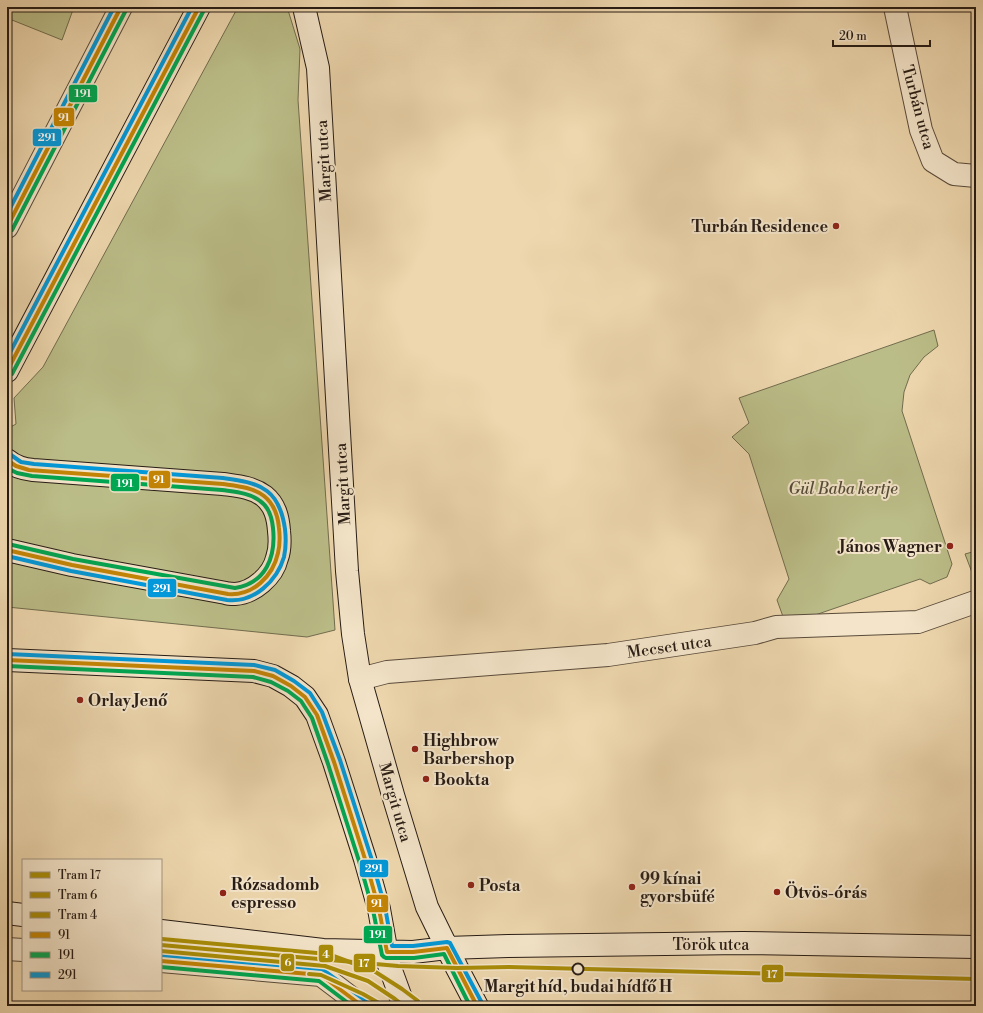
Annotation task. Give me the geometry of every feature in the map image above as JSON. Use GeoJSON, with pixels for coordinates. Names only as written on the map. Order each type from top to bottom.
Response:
{"type":"FeatureCollection","features":[{"type":"Feature","properties":{"kind":"street"},"geometry":{"type":"LineString","coordinates":[[7,227],[121,7]]}},
{"type":"Feature","properties":{"kind":"street"},"geometry":{"type":"LineString","coordinates":[[7,371],[199,7]]}},
{"type":"Feature","properties":{"kind":"street","name":"Margit utca"},"geometry":{"type":"LineString","coordinates":[[304,7],[318,68],[347,571],[353,634],[360,679],[427,907],[456,968],[477,1006]]}},
{"type":"Feature","properties":{"kind":"street","name":"Turbán utca"},"geometry":{"type":"LineString","coordinates":[[895,7],[921,130],[934,161],[954,174],[976,176]]}},
{"type":"Feature","properties":{"kind":"street"},"geometry":{"type":"LineString","coordinates":[[7,460],[21,468],[32,470],[223,484],[254,490],[263,495],[270,502],[278,519],[280,550],[277,560],[266,577],[252,588],[236,594],[226,594],[72,565],[7,550]]}},
{"type":"Feature","properties":{"kind":"street","name":"Mecset utca"},"geometry":{"type":"LineString","coordinates":[[360,679],[387,672],[608,655],[755,633],[776,627],[918,622],[975,602]]}},
{"type":"Feature","properties":{"kind":"street"},"geometry":{"type":"LineString","coordinates":[[7,660],[254,671],[273,676],[291,686],[306,698],[317,715],[334,762],[365,859],[379,909],[389,965],[404,1006]]}},
{"type":"Feature","properties":{"kind":"street"},"geometry":{"type":"LineString","coordinates":[[7,913],[22,915]]}},
{"type":"Feature","properties":{"kind":"street","name":"Török utca"},"geometry":{"type":"LineString","coordinates":[[162,931],[323,950],[387,952],[413,952],[447,948],[508,946],[735,943],[976,947]]}},
{"type":"Feature","properties":{"kind":"street"},"geometry":{"type":"LineString","coordinates":[[7,949],[22,950]]}},
{"type":"Feature","properties":{"kind":"street"},"geometry":{"type":"LineString","coordinates":[[162,962],[321,975],[362,1006]]}},
{"type":"Feature","properties":{"kind":"green space"},"geometry":{"type":"Polygon","coordinates":[[[7,7],[74,7],[62,40],[7,18],[7,7]]]}},
{"type":"Feature","properties":{"kind":"green space"},"geometry":{"type":"Polygon","coordinates":[[[238,7],[286,7],[300,49],[298,100],[335,630],[307,637],[7,607],[7,429],[16,424],[14,398],[43,367],[238,7]]]}},
{"type":"Feature","properties":{"kind":"green space","name":"Gül Baba kertje"},"geometry":{"type":"Polygon","coordinates":[[[934,330],[938,346],[924,357],[910,375],[904,392],[902,411],[952,564],[947,577],[930,584],[920,579],[786,625],[777,600],[789,579],[749,454],[732,437],[749,423],[739,398],[934,330]]]}},
{"type":"Feature","properties":{"kind":"green space"},"geometry":{"type":"Polygon","coordinates":[[[976,551],[976,583],[965,554],[976,551]]]}},
{"type":"Feature","properties":{"kind":"tram line","name":"4"},"geometry":{"type":"LineString","coordinates":[[162,939],[328,954],[374,971],[418,1001]]}},
{"type":"Feature","properties":{"kind":"tram line","name":"17"},"geometry":{"type":"LineString","coordinates":[[162,945],[398,966],[457,968],[509,967],[976,979]]}},
{"type":"Feature","properties":{"kind":"tram line","name":"6"},"geometry":{"type":"LineString","coordinates":[[162,951],[325,966],[368,981],[404,1006]]}},
{"type":"Feature","properties":{"kind":"tram line","name":"17"},"geometry":{"type":"LineString","coordinates":[[309,974],[321,975],[363,994],[384,1006]]}},
{"type":"Feature","properties":{"kind":"transit line","name":"291"},"geometry":{"type":"LineString","coordinates":[[7,214],[114,7]]}},
{"type":"Feature","properties":{"kind":"transit line","name":"91"},"geometry":{"type":"LineString","coordinates":[[7,227],[121,7]]}},
{"type":"Feature","properties":{"kind":"transit line","name":"291"},"geometry":{"type":"LineString","coordinates":[[7,358],[192,7]]}},
{"type":"Feature","properties":{"kind":"transit line","name":"91"},"geometry":{"type":"LineString","coordinates":[[7,371],[199,7]]}},
{"type":"Feature","properties":{"kind":"transit line","name":"191"},"geometry":{"type":"LineString","coordinates":[[12,230],[126,10]]}},
{"type":"Feature","properties":{"kind":"transit line","name":"191"},"geometry":{"type":"LineString","coordinates":[[12,374],[204,10]]}},
{"type":"Feature","properties":{"kind":"transit line","name":"291"},"geometry":{"type":"LineString","coordinates":[[7,556],[71,571],[227,600],[237,600],[255,594],[270,582],[281,566],[286,543],[282,513],[275,499],[267,491],[252,483],[223,478],[34,464],[21,462],[11,455]]}},
{"type":"Feature","properties":{"kind":"transit line","name":"91"},"geometry":{"type":"LineString","coordinates":[[7,460],[16,466],[29,470],[239,486],[259,493],[264,496],[273,506],[278,519],[280,538],[279,550],[272,569],[267,577],[246,592],[237,594],[228,594],[72,565],[7,550]]}},
{"type":"Feature","properties":{"kind":"transit line","name":"191"},"geometry":{"type":"LineString","coordinates":[[7,468],[17,473],[32,476],[237,492],[256,498],[263,503],[270,513],[274,539],[273,549],[267,567],[254,581],[235,588],[73,559],[8,544]]}},
{"type":"Feature","properties":{"kind":"transit line","name":"291"},"geometry":{"type":"LineString","coordinates":[[7,654],[254,665],[275,670],[294,681],[310,693],[322,712],[340,760],[371,857],[385,907],[392,946],[450,943],[482,1003]]}},
{"type":"Feature","properties":{"kind":"transit line","name":"91"},"geometry":{"type":"LineString","coordinates":[[7,660],[254,671],[273,676],[291,686],[305,697],[317,715],[334,762],[365,859],[379,909],[387,952],[413,952],[447,948],[477,1006]]}},
{"type":"Feature","properties":{"kind":"transit line","name":"191"},"geometry":{"type":"LineString","coordinates":[[7,666],[253,677],[271,682],[288,691],[301,701],[312,718],[359,861],[373,910],[382,955],[386,958],[414,958],[444,954],[470,1006]]}},
{"type":"Feature","properties":{"kind":"transit line","name":"291"},"geometry":{"type":"LineString","coordinates":[[162,955],[322,969],[366,1001]]}},
{"type":"Feature","properties":{"kind":"transit line","name":"91"},"geometry":{"type":"LineString","coordinates":[[162,961],[321,975],[362,1006]]}},
{"type":"Feature","properties":{"kind":"transit line","name":"191"},"geometry":{"type":"LineString","coordinates":[[162,967],[319,981],[352,1006]]}},
{"type":"Feature","properties":{"kind":"place","name":"Turbán Residence"},"geometry":{"type":"Point","coordinates":[836,226]}},
{"type":"Feature","properties":{"kind":"place","name":"János Wagner"},"geometry":{"type":"Point","coordinates":[950,546]}},
{"type":"Feature","properties":{"kind":"place","name":"Orlay Jenő"},"geometry":{"type":"Point","coordinates":[80,700]}},
{"type":"Feature","properties":{"kind":"place","name":"Highbrow Barbershop"},"geometry":{"type":"Point","coordinates":[415,749]}},
{"type":"Feature","properties":{"kind":"place","name":"Bookta"},"geometry":{"type":"Point","coordinates":[426,779]}},
{"type":"Feature","properties":{"kind":"place","name":"Posta"},"geometry":{"type":"Point","coordinates":[471,885]}},
{"type":"Feature","properties":{"kind":"place","name":"99 kínai gyorsbüfé"},"geometry":{"type":"Point","coordinates":[632,887]}},
{"type":"Feature","properties":{"kind":"place","name":"Ötvös-órás"},"geometry":{"type":"Point","coordinates":[777,892]}},
{"type":"Feature","properties":{"kind":"place","name":"Rózsadomb espresso"},"geometry":{"type":"Point","coordinates":[223,893]}},
{"type":"Feature","properties":{"kind":"place","name":"Margit híd, budai hídfő H"},"geometry":{"type":"Point","coordinates":[578,969]}}]}
